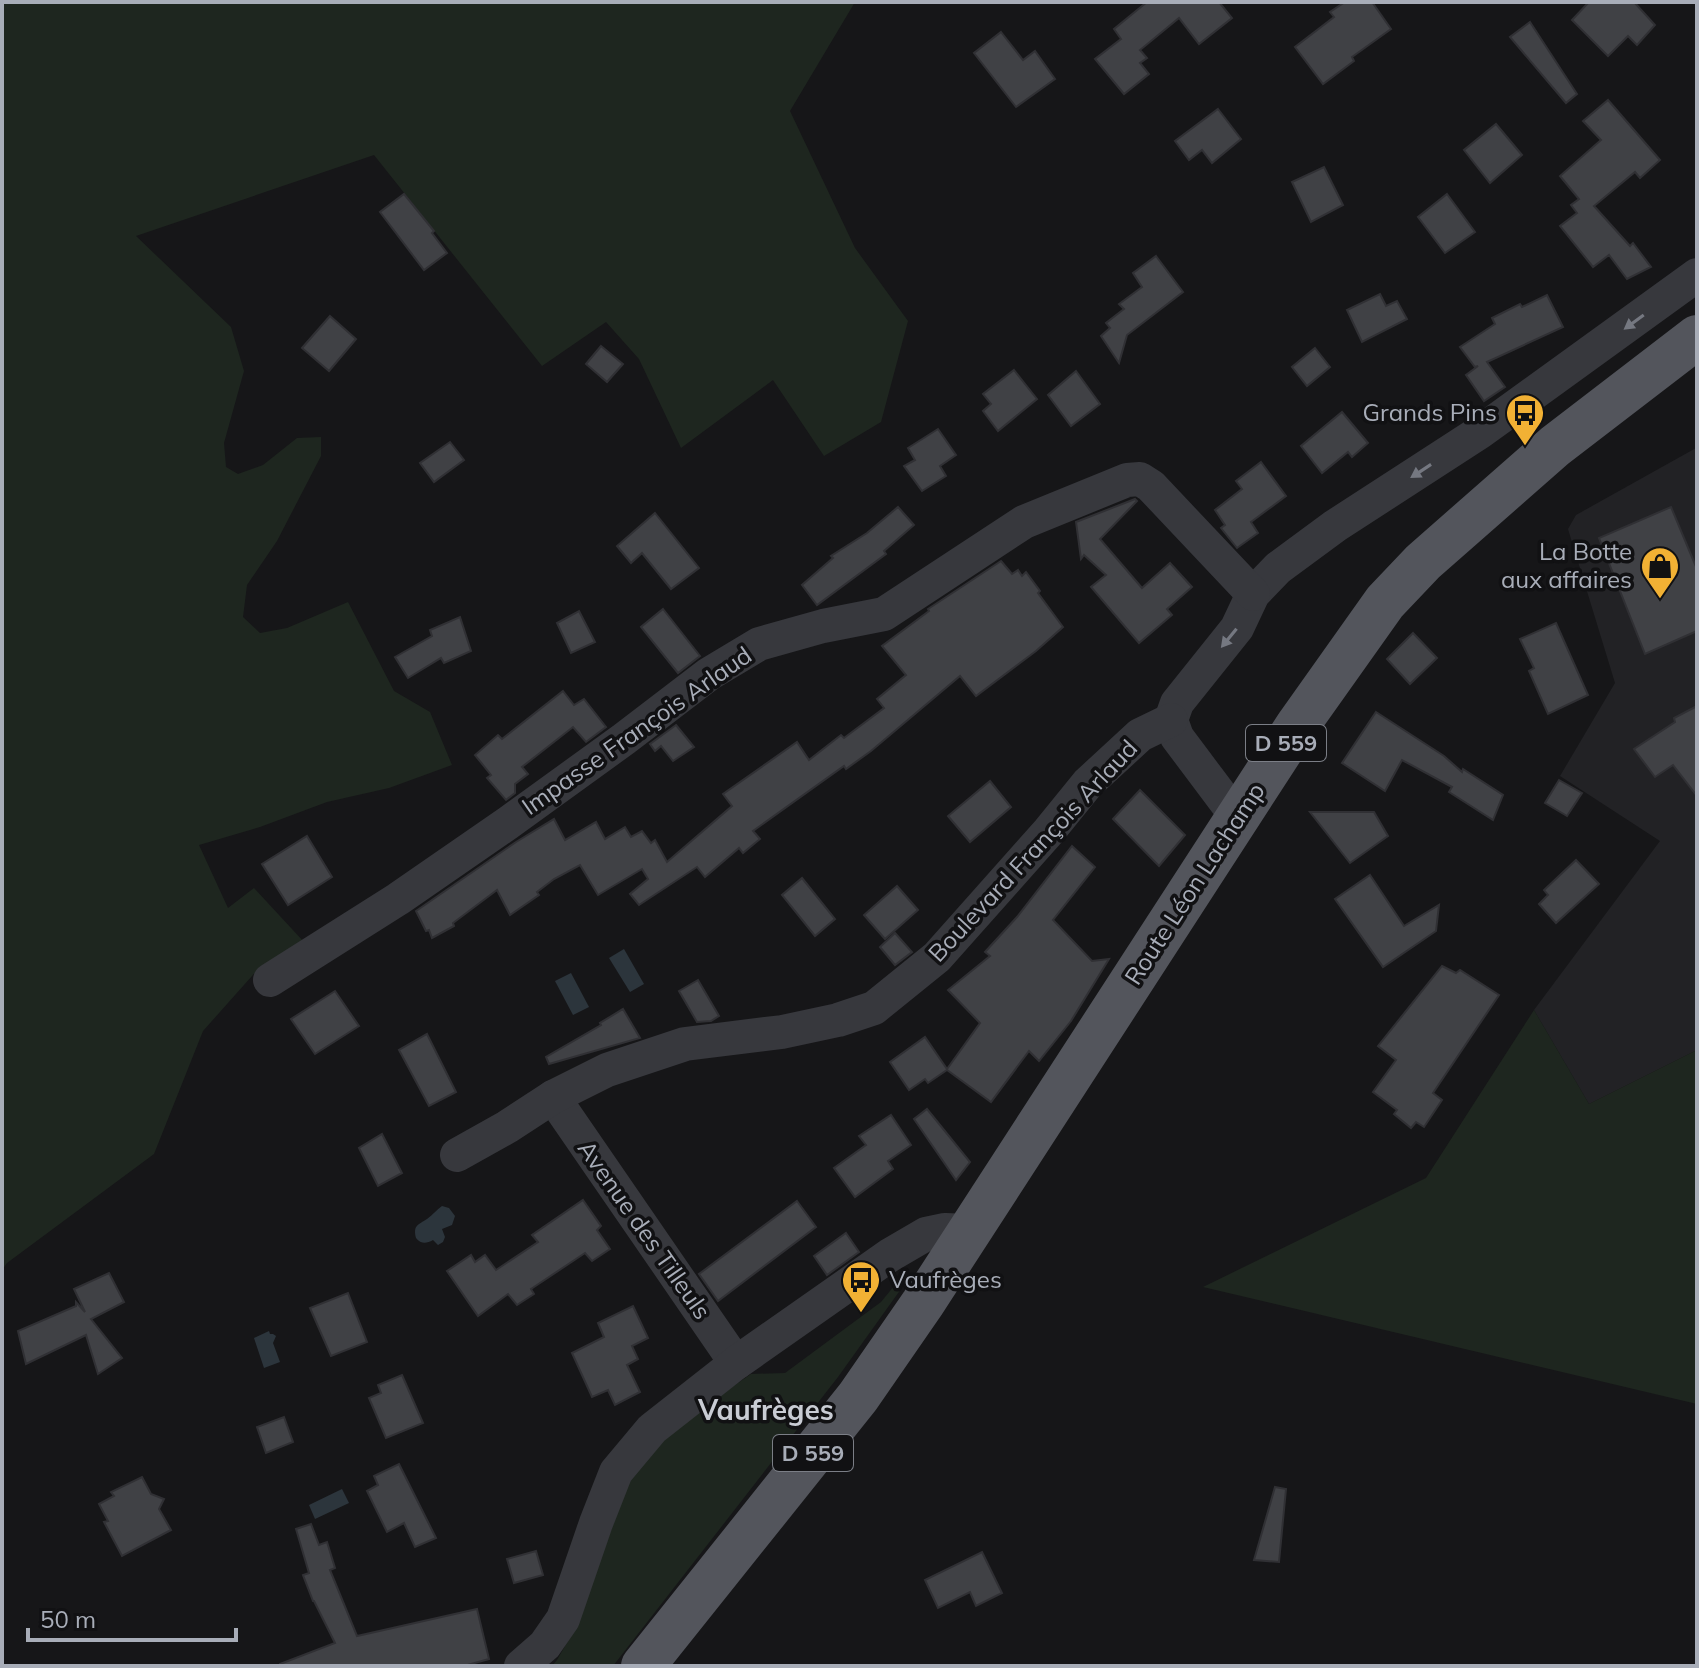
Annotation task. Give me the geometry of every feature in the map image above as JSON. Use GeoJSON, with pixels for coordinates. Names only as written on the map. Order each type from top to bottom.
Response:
{"type":"FeatureCollection","features":[{"type":"Feature","properties":{"kind":"main road","name":"Route Léon Lachamp"},"geometry":{"type":"LineString","coordinates":[[643,1666],[858,1397],[923,1303],[1297,726],[1385,602],[1477,514],[1555,446],[1697,337]]}},
{"type":"Feature","properties":{"kind":"street"},"geometry":{"type":"LineString","coordinates":[[1237,817],[1177,737],[1171,720],[1177,703],[1237,628],[1253,594],[1278,568],[1335,526],[1480,432],[1697,275]]}},
{"type":"Feature","properties":{"kind":"street","name":"Impasse François Arlaud"},"geometry":{"type":"LineString","coordinates":[[270,980],[398,899],[534,805],[709,674],[759,644],[823,626],[884,614],[1024,522],[1127,480],[1140,479],[1151,486],[1253,594]]}},
{"type":"Feature","properties":{"kind":"street","name":"Boulevard François Arlaud"},"geometry":{"type":"LineString","coordinates":[[457,1155],[553,1097],[607,1070],[685,1044],[782,1032],[838,1020],[874,1008],[937,957],[1088,783],[1140,735],[1171,720]]}},
{"type":"Feature","properties":{"kind":"street","name":"Avenue des Tilleuls"},"geometry":{"type":"LineString","coordinates":[[553,1097],[736,1363]]}},
{"type":"Feature","properties":{"kind":"street"},"geometry":{"type":"LineString","coordinates":[[521,1666],[545,1645],[563,1619],[616,1472],[652,1429],[736,1363],[890,1255],[926,1234],[945,1230],[970,1231]]}},
{"type":"Feature","properties":{"kind":"shaded area"},"geometry":{"type":"Polygon","coordinates":[[[2,2],[855,2],[790,111],[855,248],[908,321],[881,422],[824,456],[773,380],[681,448],[639,359],[606,322],[542,366],[374,155],[136,236],[231,327],[244,371],[224,443],[226,467],[238,474],[263,465],[297,438],[321,437],[321,456],[277,541],[247,585],[243,617],[260,633],[287,628],[348,602],[394,691],[430,712],[452,765],[389,788],[327,802],[199,845],[228,908],[254,888],[304,942],[260,967],[203,1031],[154,1154],[7,1263],[2,1270],[2,2]]]}},
{"type":"Feature","properties":{"kind":"shaded area"},"geometry":{"type":"Polygon","coordinates":[[[1696,448],[1697,1050],[1589,1104],[1534,1010],[1660,841],[1560,776],[1615,683],[1568,529],[1576,515],[1696,448]]]}},
{"type":"Feature","properties":{"kind":"shaded area"},"geometry":{"type":"Polygon","coordinates":[[[624,949],[644,984],[630,992],[609,958],[624,949]]]}},
{"type":"Feature","properties":{"kind":"shaded area"},"geometry":{"type":"Polygon","coordinates":[[[571,973],[589,1007],[573,1015],[555,981],[571,973]]]}},
{"type":"Feature","properties":{"kind":"shaded area"},"geometry":{"type":"Polygon","coordinates":[[[1534,1010],[1589,1104],[1697,1050],[1697,1404],[1203,1287],[1426,1178],[1534,1010]]]}},
{"type":"Feature","properties":{"kind":"shaded area"},"geometry":{"type":"Polygon","coordinates":[[[442,1206],[449,1208],[455,1216],[452,1225],[442,1229],[443,1242],[438,1245],[433,1240],[426,1243],[420,1241],[416,1238],[417,1226],[442,1206]]]}},
{"type":"Feature","properties":{"kind":"shaded area"},"geometry":{"type":"Polygon","coordinates":[[[899,1280],[903,1282],[901,1289],[838,1377],[613,1666],[552,1666],[573,1632],[629,1482],[646,1456],[697,1411],[751,1374],[785,1373],[881,1302],[899,1280]]]}},
{"type":"Feature","properties":{"kind":"shaded area"},"geometry":{"type":"Polygon","coordinates":[[[269,1331],[276,1336],[273,1343],[280,1362],[264,1368],[254,1338],[269,1331]]]}},
{"type":"Feature","properties":{"kind":"shaded area"},"geometry":{"type":"Polygon","coordinates":[[[342,1489],[349,1503],[315,1519],[309,1505],[342,1489]]]}},
{"type":"Feature","properties":{"kind":"building"},"geometry":{"type":"Polygon","coordinates":[[[1147,2],[1219,2],[1232,18],[1199,44],[1179,18],[1140,50],[1147,58],[1140,63],[1149,74],[1124,94],[1095,59],[1121,39],[1114,29],[1147,2]]]}},
{"type":"Feature","properties":{"kind":"building"},"geometry":{"type":"Polygon","coordinates":[[[1345,2],[1372,2],[1391,29],[1352,57],[1354,61],[1323,84],[1295,47],[1334,17],[1330,12],[1345,2]]]}},
{"type":"Feature","properties":{"kind":"building"},"geometry":{"type":"Polygon","coordinates":[[[1589,2],[1634,2],[1655,25],[1637,45],[1628,36],[1608,56],[1572,20],[1589,2]]]}},
{"type":"Feature","properties":{"kind":"building"},"geometry":{"type":"Polygon","coordinates":[[[1530,22],[1577,94],[1566,103],[1510,37],[1530,22]]]}},
{"type":"Feature","properties":{"kind":"building"},"geometry":{"type":"Polygon","coordinates":[[[1001,32],[1023,60],[1035,51],[1055,79],[1016,107],[974,53],[1001,32]]]}},
{"type":"Feature","properties":{"kind":"building"},"geometry":{"type":"Polygon","coordinates":[[[1608,100],[1660,160],[1640,178],[1635,172],[1594,206],[1630,246],[1633,243],[1651,267],[1627,279],[1609,255],[1593,267],[1560,226],[1577,213],[1571,205],[1579,199],[1560,176],[1601,140],[1583,121],[1608,100]]]}},
{"type":"Feature","properties":{"kind":"building"},"geometry":{"type":"Polygon","coordinates":[[[1218,109],[1241,139],[1212,163],[1202,150],[1189,160],[1175,141],[1218,109]]]}},
{"type":"Feature","properties":{"kind":"building"},"geometry":{"type":"Polygon","coordinates":[[[1496,124],[1522,155],[1490,183],[1464,150],[1496,124]]]}},
{"type":"Feature","properties":{"kind":"building"},"geometry":{"type":"Polygon","coordinates":[[[1324,167],[1343,205],[1311,222],[1292,182],[1324,167]]]}},
{"type":"Feature","properties":{"kind":"building"},"geometry":{"type":"Polygon","coordinates":[[[404,194],[434,231],[432,233],[447,253],[424,270],[380,212],[404,194]]]}},
{"type":"Feature","properties":{"kind":"building"},"geometry":{"type":"Polygon","coordinates":[[[1447,194],[1475,232],[1445,253],[1418,217],[1447,194]]]}},
{"type":"Feature","properties":{"kind":"building"},"geometry":{"type":"Polygon","coordinates":[[[1156,256],[1183,292],[1127,335],[1119,363],[1101,336],[1110,328],[1106,323],[1124,309],[1119,304],[1142,287],[1133,273],[1156,256]]]}},
{"type":"Feature","properties":{"kind":"building"},"geometry":{"type":"Polygon","coordinates":[[[1380,294],[1386,306],[1397,301],[1407,319],[1362,342],[1347,310],[1380,294]]]}},
{"type":"Feature","properties":{"kind":"building"},"geometry":{"type":"Polygon","coordinates":[[[1547,295],[1563,327],[1487,362],[1505,387],[1484,401],[1466,375],[1478,366],[1475,367],[1460,347],[1495,324],[1492,318],[1547,295]]]}},
{"type":"Feature","properties":{"kind":"building"},"geometry":{"type":"Polygon","coordinates":[[[330,316],[356,339],[329,371],[302,348],[330,316]]]}},
{"type":"Feature","properties":{"kind":"building"},"geometry":{"type":"Polygon","coordinates":[[[601,346],[623,364],[607,382],[586,364],[601,346]]]}},
{"type":"Feature","properties":{"kind":"building"},"geometry":{"type":"Polygon","coordinates":[[[1315,348],[1330,367],[1307,386],[1292,367],[1315,348]]]}},
{"type":"Feature","properties":{"kind":"building"},"geometry":{"type":"Polygon","coordinates":[[[1014,370],[1037,399],[998,431],[983,411],[991,404],[983,394],[1014,370]]]}},
{"type":"Feature","properties":{"kind":"building"},"geometry":{"type":"Polygon","coordinates":[[[1076,371],[1100,404],[1071,426],[1048,395],[1076,371]]]}},
{"type":"Feature","properties":{"kind":"building"},"geometry":{"type":"Polygon","coordinates":[[[1342,412],[1368,443],[1352,457],[1348,452],[1322,473],[1301,446],[1342,412]]]}},
{"type":"Feature","properties":{"kind":"building"},"geometry":{"type":"Polygon","coordinates":[[[938,429],[956,455],[940,466],[946,476],[922,491],[904,466],[915,460],[908,448],[938,429]]]}},
{"type":"Feature","properties":{"kind":"building"},"geometry":{"type":"Polygon","coordinates":[[[450,442],[464,460],[434,482],[420,463],[450,442]]]}},
{"type":"Feature","properties":{"kind":"building"},"geometry":{"type":"Polygon","coordinates":[[[1261,462],[1286,496],[1251,522],[1258,533],[1237,548],[1221,528],[1225,525],[1215,510],[1242,489],[1236,481],[1261,462]]]}},
{"type":"Feature","properties":{"kind":"building"},"geometry":{"type":"Polygon","coordinates":[[[1135,499],[1137,501],[1100,539],[1142,588],[1170,563],[1192,587],[1167,609],[1172,615],[1139,643],[1091,587],[1106,575],[1084,555],[1081,559],[1076,522],[1135,499]]]}},
{"type":"Feature","properties":{"kind":"building"},"geometry":{"type":"Polygon","coordinates":[[[898,507],[914,525],[884,551],[886,554],[817,605],[802,585],[833,558],[831,556],[867,533],[898,507]]]}},
{"type":"Feature","properties":{"kind":"building","name":"La Botte aux affaires"},"geometry":{"type":"Polygon","coordinates":[[[1671,507],[1697,569],[1697,631],[1645,654],[1599,538],[1671,507]]]}},
{"type":"Feature","properties":{"kind":"building"},"geometry":{"type":"Polygon","coordinates":[[[655,513],[699,568],[671,589],[642,553],[631,563],[617,546],[655,513]]]}},
{"type":"Feature","properties":{"kind":"building"},"geometry":{"type":"Polygon","coordinates":[[[1001,561],[1012,574],[1018,570],[1022,576],[1026,572],[1063,627],[976,696],[960,676],[871,751],[846,769],[844,766],[753,831],[760,839],[743,853],[739,848],[705,877],[697,867],[639,905],[630,894],[648,879],[642,869],[598,895],[580,865],[554,879],[537,892],[539,895],[510,915],[497,890],[453,923],[454,926],[432,938],[429,930],[426,931],[416,911],[554,819],[565,840],[596,822],[605,839],[625,827],[631,837],[642,831],[651,843],[655,840],[667,862],[732,806],[723,794],[797,742],[809,760],[884,708],[877,699],[906,675],[882,646],[928,609],[1001,561]]]}},
{"type":"Feature","properties":{"kind":"building"},"geometry":{"type":"Polygon","coordinates":[[[663,609],[700,656],[678,673],[641,627],[663,609]]]}},
{"type":"Feature","properties":{"kind":"building"},"geometry":{"type":"Polygon","coordinates":[[[579,611],[595,642],[571,653],[557,623],[579,611]]]}},
{"type":"Feature","properties":{"kind":"building"},"geometry":{"type":"Polygon","coordinates":[[[460,617],[471,651],[444,663],[441,658],[408,678],[395,657],[432,636],[430,630],[460,617]]]}},
{"type":"Feature","properties":{"kind":"building"},"geometry":{"type":"Polygon","coordinates":[[[1556,623],[1588,695],[1548,714],[1529,671],[1534,668],[1520,639],[1556,623]]]}},
{"type":"Feature","properties":{"kind":"building"},"geometry":{"type":"Polygon","coordinates":[[[1413,633],[1437,658],[1410,684],[1387,659],[1413,633]]]}},
{"type":"Feature","properties":{"kind":"building"},"geometry":{"type":"Polygon","coordinates":[[[563,691],[574,705],[584,699],[606,727],[586,742],[573,727],[522,767],[528,774],[515,784],[515,793],[506,800],[487,778],[491,775],[475,755],[498,735],[502,739],[563,691]]]}},
{"type":"Feature","properties":{"kind":"building"},"geometry":{"type":"Polygon","coordinates":[[[1697,706],[1697,796],[1673,765],[1655,777],[1634,749],[1675,722],[1674,718],[1697,706]]]}},
{"type":"Feature","properties":{"kind":"building"},"geometry":{"type":"Polygon","coordinates":[[[1376,712],[1444,756],[1462,772],[1463,769],[1503,795],[1493,820],[1449,792],[1452,787],[1402,760],[1385,791],[1342,763],[1376,712]]]}},
{"type":"Feature","properties":{"kind":"building"},"geometry":{"type":"Polygon","coordinates":[[[676,725],[694,747],[673,761],[661,746],[655,751],[650,744],[676,725]]]}},
{"type":"Feature","properties":{"kind":"building"},"geometry":{"type":"Polygon","coordinates":[[[1559,780],[1582,793],[1567,816],[1545,803],[1559,780]]]}},
{"type":"Feature","properties":{"kind":"building"},"geometry":{"type":"Polygon","coordinates":[[[990,781],[1011,807],[970,842],[948,816],[990,781]]]}},
{"type":"Feature","properties":{"kind":"building"},"geometry":{"type":"Polygon","coordinates":[[[1140,790],[1185,835],[1159,866],[1113,819],[1140,790]]]}},
{"type":"Feature","properties":{"kind":"building"},"geometry":{"type":"Polygon","coordinates":[[[1310,812],[1374,812],[1388,836],[1350,863],[1310,812]]]}},
{"type":"Feature","properties":{"kind":"building"},"geometry":{"type":"Polygon","coordinates":[[[307,836],[332,877],[288,905],[262,864],[307,836]]]}},
{"type":"Feature","properties":{"kind":"building"},"geometry":{"type":"Polygon","coordinates":[[[1072,846],[1095,867],[1053,920],[1092,961],[1109,959],[1071,1021],[1039,1061],[1029,1051],[991,1102],[947,1070],[928,1083],[925,1079],[909,1090],[890,1062],[925,1037],[947,1069],[980,1023],[948,990],[990,956],[985,952],[1017,917],[1072,846]]]}},
{"type":"Feature","properties":{"kind":"building"},"geometry":{"type":"Polygon","coordinates":[[[1576,860],[1599,884],[1556,923],[1539,904],[1548,895],[1544,890],[1576,860]]]}},
{"type":"Feature","properties":{"kind":"building"},"geometry":{"type":"Polygon","coordinates":[[[1370,875],[1404,926],[1439,905],[1436,931],[1383,967],[1335,899],[1370,875]]]}},
{"type":"Feature","properties":{"kind":"building"},"geometry":{"type":"Polygon","coordinates":[[[802,878],[835,919],[815,936],[782,895],[802,878]]]}},
{"type":"Feature","properties":{"kind":"building"},"geometry":{"type":"Polygon","coordinates":[[[897,886],[918,910],[885,939],[864,915],[897,886]]]}},
{"type":"Feature","properties":{"kind":"building"},"geometry":{"type":"Polygon","coordinates":[[[895,933],[912,952],[895,965],[880,947],[895,933]]]}},
{"type":"Feature","properties":{"kind":"building"},"geometry":{"type":"Polygon","coordinates":[[[1442,966],[1456,973],[1460,970],[1499,995],[1433,1093],[1442,1100],[1424,1127],[1416,1122],[1411,1128],[1394,1114],[1397,1110],[1373,1092],[1396,1060],[1378,1046],[1442,966]]]}},
{"type":"Feature","properties":{"kind":"building"},"geometry":{"type":"Polygon","coordinates":[[[698,980],[719,1016],[711,1021],[697,1022],[679,991],[698,980]]]}},
{"type":"Feature","properties":{"kind":"building"},"geometry":{"type":"Polygon","coordinates":[[[335,991],[359,1026],[315,1054],[291,1019],[335,991]]]}},
{"type":"Feature","properties":{"kind":"building"},"geometry":{"type":"Polygon","coordinates":[[[623,1009],[640,1038],[549,1064],[546,1057],[623,1009]]]}},
{"type":"Feature","properties":{"kind":"building"},"geometry":{"type":"Polygon","coordinates":[[[427,1034],[456,1092],[429,1106],[399,1050],[427,1034]]]}},
{"type":"Feature","properties":{"kind":"building"},"geometry":{"type":"Polygon","coordinates":[[[927,1109],[970,1162],[956,1180],[914,1119],[927,1109]]]}},
{"type":"Feature","properties":{"kind":"building"},"geometry":{"type":"Polygon","coordinates":[[[891,1115],[911,1145],[888,1161],[893,1169],[855,1197],[834,1168],[866,1145],[859,1136],[891,1115]]]}},
{"type":"Feature","properties":{"kind":"building"},"geometry":{"type":"Polygon","coordinates":[[[382,1134],[402,1173],[378,1186],[359,1148],[382,1134]]]}},
{"type":"Feature","properties":{"kind":"building"},"geometry":{"type":"Polygon","coordinates":[[[583,1200],[601,1226],[597,1230],[610,1249],[592,1261],[585,1253],[531,1289],[534,1294],[517,1305],[508,1294],[478,1316],[447,1271],[471,1255],[475,1262],[485,1255],[496,1270],[538,1242],[532,1235],[583,1200]]]}},
{"type":"Feature","properties":{"kind":"building"},"geometry":{"type":"Polygon","coordinates":[[[797,1201],[816,1227],[718,1301],[699,1274],[797,1201]]]}},
{"type":"Feature","properties":{"kind":"building"},"geometry":{"type":"Polygon","coordinates":[[[846,1233],[859,1252],[827,1275],[814,1256],[846,1233]]]}},
{"type":"Feature","properties":{"kind":"building"},"geometry":{"type":"Polygon","coordinates":[[[109,1273],[124,1302],[91,1319],[122,1358],[98,1374],[86,1335],[26,1364],[18,1331],[76,1306],[76,1302],[85,1312],[74,1289],[109,1273]]]}},
{"type":"Feature","properties":{"kind":"building"},"geometry":{"type":"Polygon","coordinates":[[[348,1293],[367,1342],[331,1356],[310,1308],[348,1293]]]}},
{"type":"Feature","properties":{"kind":"building"},"geometry":{"type":"Polygon","coordinates":[[[633,1306],[648,1338],[632,1346],[638,1359],[627,1365],[640,1392],[615,1405],[608,1390],[592,1397],[572,1353],[604,1337],[598,1323],[633,1306]]]}},
{"type":"Feature","properties":{"kind":"building"},"geometry":{"type":"Polygon","coordinates":[[[402,1375],[423,1423],[386,1438],[369,1398],[381,1393],[378,1385],[402,1375]]]}},
{"type":"Feature","properties":{"kind":"building"},"geometry":{"type":"Polygon","coordinates":[[[284,1417],[293,1442],[266,1453],[257,1427],[284,1417]]]}},
{"type":"Feature","properties":{"kind":"building"},"geometry":{"type":"Polygon","coordinates":[[[399,1464],[436,1538],[415,1547],[404,1523],[387,1532],[367,1491],[378,1485],[374,1476],[399,1464]]]}},
{"type":"Feature","properties":{"kind":"building"},"geometry":{"type":"Polygon","coordinates":[[[142,1477],[151,1494],[164,1499],[159,1509],[171,1530],[122,1556],[104,1522],[108,1521],[99,1504],[114,1496],[111,1492],[142,1477]]]}},
{"type":"Feature","properties":{"kind":"building"},"geometry":{"type":"Polygon","coordinates":[[[1275,1487],[1286,1489],[1279,1562],[1254,1560],[1275,1487]]]}},
{"type":"Feature","properties":{"kind":"building"},"geometry":{"type":"Polygon","coordinates":[[[311,1524],[319,1545],[327,1542],[335,1568],[330,1570],[357,1636],[477,1609],[489,1659],[464,1666],[280,1666],[335,1643],[303,1575],[309,1573],[296,1529],[311,1524]]]}},
{"type":"Feature","properties":{"kind":"building"},"geometry":{"type":"Polygon","coordinates":[[[536,1551],[543,1575],[514,1583],[507,1559],[536,1551]]]}},
{"type":"Feature","properties":{"kind":"building"},"geometry":{"type":"Polygon","coordinates":[[[982,1552],[1002,1593],[976,1606],[970,1592],[938,1608],[925,1580],[982,1552]]]}},
{"type":"Feature","properties":{"kind":"place","name":"Grands Pins"},"geometry":{"type":"Point","coordinates":[1525,447]}},
{"type":"Feature","properties":{"kind":"place","name":"La Botte aux affaires"},"geometry":{"type":"Point","coordinates":[1660,600]}},
{"type":"Feature","properties":{"kind":"place","name":"Vaufrèges"},"geometry":{"type":"Point","coordinates":[861,1314]}},
{"type":"Feature","properties":{"kind":"district","name":"Vaufrèges"},"geometry":{"type":"Point","coordinates":[766,1410]}}]}
